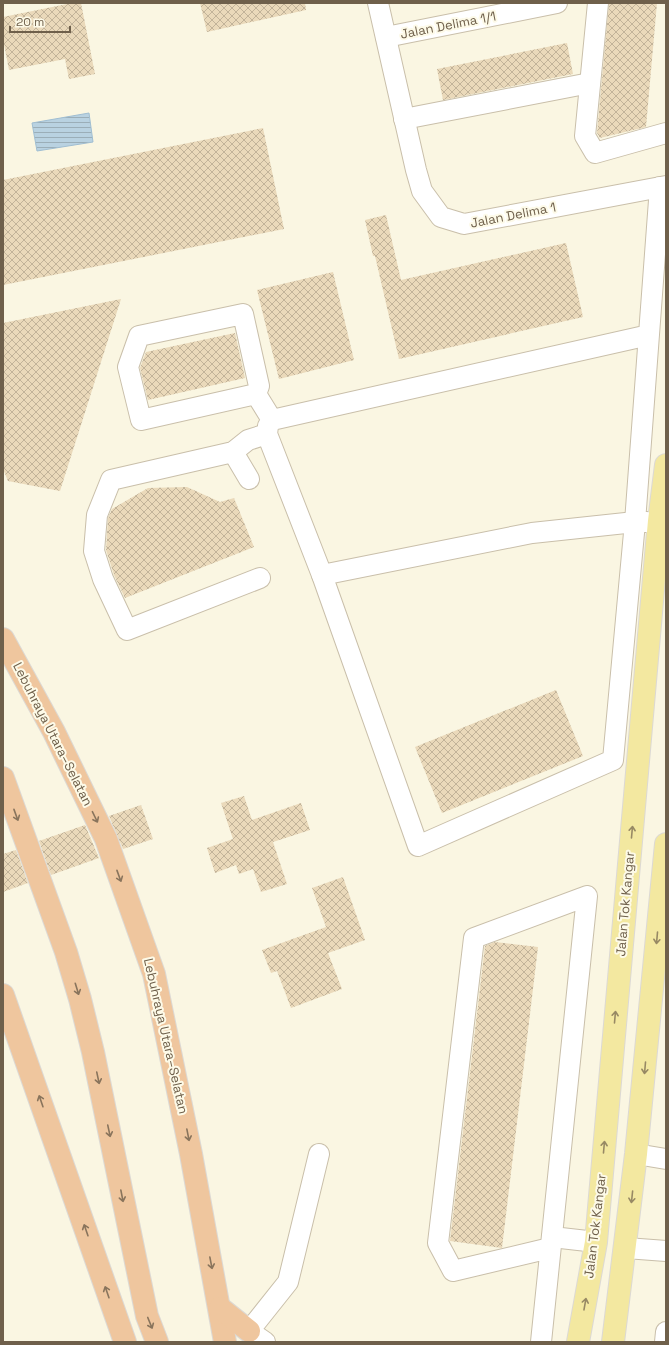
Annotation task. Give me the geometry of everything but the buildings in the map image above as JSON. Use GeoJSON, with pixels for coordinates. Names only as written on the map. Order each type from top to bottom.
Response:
{"type":"FeatureCollection","features":[{"type":"Feature","properties":{"kind":"highway","name":"Lebuhraya Utara–Selatan"},"geometry":{"type":"LineString","coordinates":[[3,639],[54,732],[106,839],[154,974],[174,1064],[220,1308],[225,1342]]}},
{"type":"Feature","properties":{"kind":"highway"},"geometry":{"type":"LineString","coordinates":[[3,778],[66,952],[80,999],[93,1052],[147,1316],[157,1342]]}},
{"type":"Feature","properties":{"kind":"highway"},"geometry":{"type":"LineString","coordinates":[[3,995],[125,1342]]}},
{"type":"Feature","properties":{"kind":"highway"},"geometry":{"type":"LineString","coordinates":[[220,1308],[257,1337]]}},
{"type":"Feature","properties":{"kind":"main road","name":"Jalan Tok Kangar"},"geometry":{"type":"LineString","coordinates":[[578,1342],[596,1242],[659,521],[666,465]]}},
{"type":"Feature","properties":{"kind":"main road"},"geometry":{"type":"LineString","coordinates":[[613,1342],[626,1248],[666,844]]}},
{"type":"Feature","properties":{"kind":"street","name":"Jalan Delima 1"},"geometry":{"type":"LineString","coordinates":[[378,3],[422,191],[441,218],[464,224],[663,186]]}},
{"type":"Feature","properties":{"kind":"street","name":"Jalan Delima 1/1"},"geometry":{"type":"LineString","coordinates":[[386,37],[557,3]]}},
{"type":"Feature","properties":{"kind":"street"},"geometry":{"type":"LineString","coordinates":[[598,3],[585,136],[595,153],[666,133]]}},
{"type":"Feature","properties":{"kind":"street"},"geometry":{"type":"LineString","coordinates":[[404,119],[590,83]]}},
{"type":"Feature","properties":{"kind":"street"},"geometry":{"type":"LineString","coordinates":[[256,394],[141,420],[128,367],[139,336],[243,314],[258,386],[256,394],[418,846],[613,760],[635,522],[649,335],[663,186]]}},
{"type":"Feature","properties":{"kind":"street"},"geometry":{"type":"LineString","coordinates":[[260,578],[127,630],[102,579],[94,551],[97,515],[111,480],[233,452],[248,440],[269,427],[649,335]]}},
{"type":"Feature","properties":{"kind":"street"},"geometry":{"type":"LineString","coordinates":[[233,452],[249,479]]}},
{"type":"Feature","properties":{"kind":"street"},"geometry":{"type":"LineString","coordinates":[[322,575],[532,533],[635,522],[659,521]]}},
{"type":"Feature","properties":{"kind":"street"},"geometry":{"type":"LineString","coordinates":[[540,1342],[551,1243],[587,896],[474,938],[438,1244],[453,1271],[551,1243],[596,1242]]}},
{"type":"Feature","properties":{"kind":"street"},"geometry":{"type":"LineString","coordinates":[[257,1337],[288,1282],[319,1154]]}},
{"type":"Feature","properties":{"kind":"street"},"geometry":{"type":"LineString","coordinates":[[636,1154],[666,1159]]}},
{"type":"Feature","properties":{"kind":"street"},"geometry":{"type":"LineString","coordinates":[[626,1248],[666,1251]]}},
{"type":"Feature","properties":{"kind":"street"},"geometry":{"type":"LineString","coordinates":[[665,1342],[666,1332]]}},
{"type":"Feature","properties":{"kind":"water"},"geometry":{"type":"Polygon","coordinates":[[[89,113],[93,142],[37,151],[32,123],[89,113]]]}}]}
